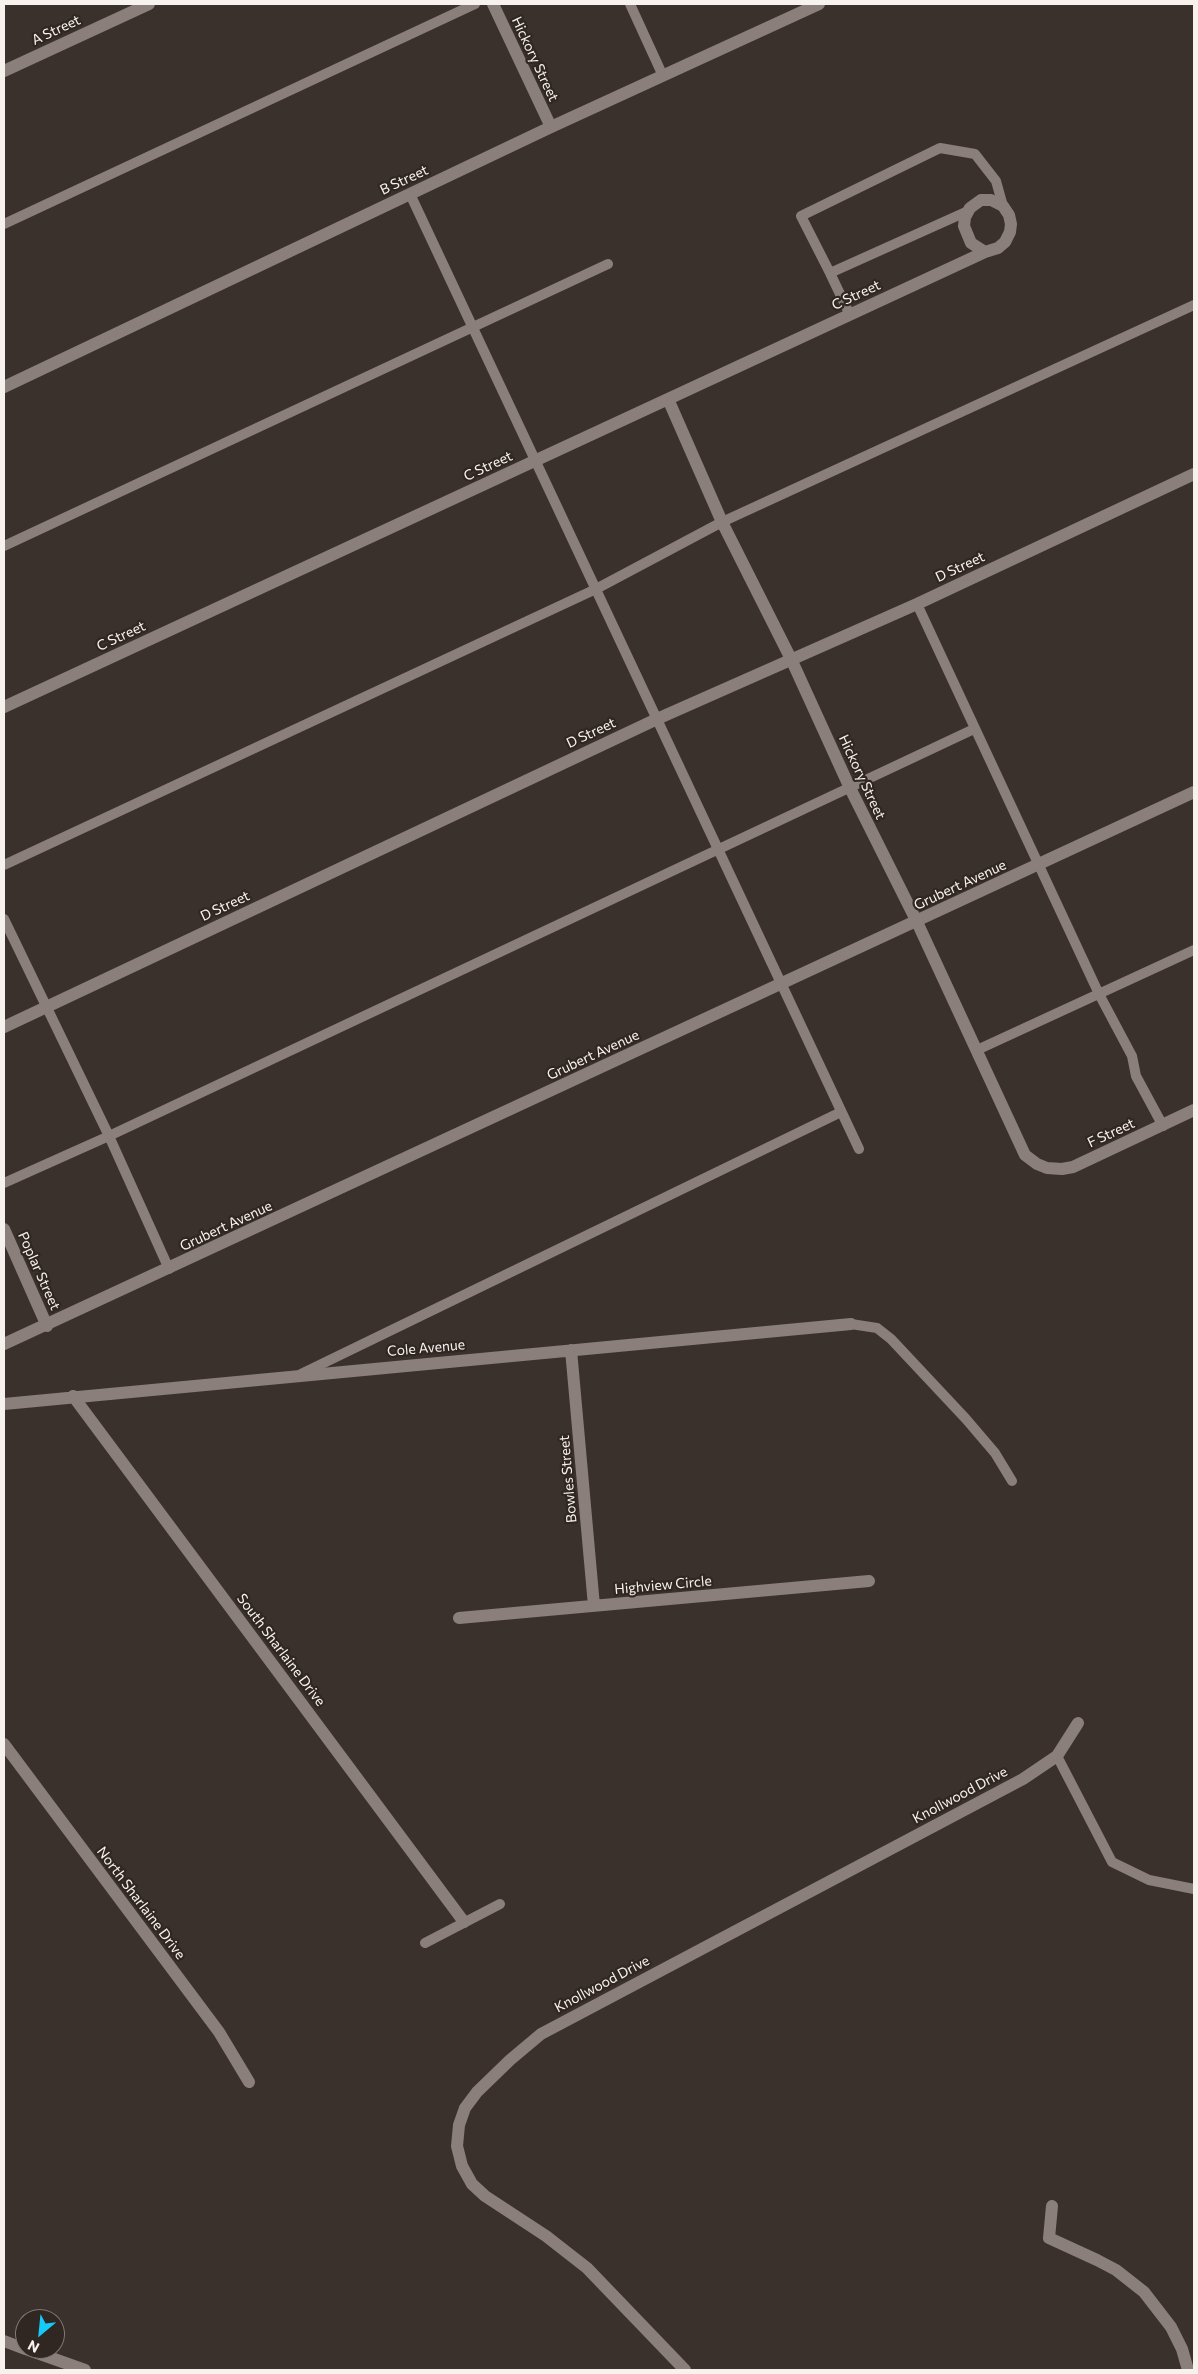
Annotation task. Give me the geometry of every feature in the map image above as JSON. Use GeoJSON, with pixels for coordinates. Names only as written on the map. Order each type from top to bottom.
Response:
{"type":"FeatureCollection","features":[{"type":"Feature","properties":{"kind":"street","name":"A Street"},"geometry":{"type":"LineString","coordinates":[[4,71],[149,4]]}},
{"type":"Feature","properties":{"kind":"street","name":"Hickory Street"},"geometry":{"type":"LineString","coordinates":[[493,4],[551,127]]}},
{"type":"Feature","properties":{"kind":"street","name":"B Street"},"geometry":{"type":"LineString","coordinates":[[4,387],[551,127],[819,4]]}},
{"type":"Feature","properties":{"kind":"street"},"geometry":{"type":"LineString","coordinates":[[980,200],[991,200],[1003,206],[1010,220],[1008,236],[1002,245],[985,252],[974,247],[965,233],[964,221],[968,211],[980,200]]}},
{"type":"Feature","properties":{"kind":"street","name":"C Street"},"geometry":{"type":"LineString","coordinates":[[4,707],[985,252]]}},
{"type":"Feature","properties":{"kind":"street","name":"Hickory Street"},"geometry":{"type":"LineString","coordinates":[[668,398],[722,522],[792,661],[849,786],[917,922],[1026,1155],[1037,1164]]}},
{"type":"Feature","properties":{"kind":"street","name":"D Street"},"geometry":{"type":"LineString","coordinates":[[4,1027],[657,719],[792,661],[917,604],[1194,474]]}},
{"type":"Feature","properties":{"kind":"street","name":"Grubert Avenue"},"geometry":{"type":"LineString","coordinates":[[4,1344],[47,1326],[1194,792]]}},
{"type":"Feature","properties":{"kind":"street","name":"F Street"},"geometry":{"type":"LineString","coordinates":[[1037,1164],[1056,1169],[1073,1167],[1194,1110]]}},
{"type":"Feature","properties":{"kind":"street","name":"Poplar Street"},"geometry":{"type":"LineString","coordinates":[[4,1229],[47,1326]]}},
{"type":"Feature","properties":{"kind":"street","name":"Cole Avenue"},"geometry":{"type":"LineString","coordinates":[[4,1404],[301,1374],[851,1324]]}},
{"type":"Feature","properties":{"kind":"street","name":"Bowles Street"},"geometry":{"type":"LineString","coordinates":[[571,1350],[594,1606]]}},
{"type":"Feature","properties":{"kind":"street","name":"South Sharlaine Drive"},"geometry":{"type":"LineString","coordinates":[[73,1396],[464,1922]]}},
{"type":"Feature","properties":{"kind":"street","name":"Highview Circle"},"geometry":{"type":"LineString","coordinates":[[459,1618],[869,1581]]}},
{"type":"Feature","properties":{"kind":"street","name":"Knollwood Drive"},"geometry":{"type":"LineString","coordinates":[[685,2370],[587,2268],[546,2236],[485,2196],[472,2184],[462,2166],[457,2146],[459,2125],[465,2108],[477,2092],[520,2050],[552,2027],[1023,1779],[1057,1756],[1078,1723]]}},
{"type":"Feature","properties":{"kind":"street","name":"North Sharlaine Drive"},"geometry":{"type":"LineString","coordinates":[[4,1744],[219,2032],[250,2082]]}},
{"type":"Feature","properties":{"kind":"street"},"geometry":{"type":"LineString","coordinates":[[1052,2206],[1049,2238],[1104,2263],[1144,2292],[1166,2319],[1182,2349],[1188,2370]]}},
{"type":"Feature","properties":{"kind":"street"},"geometry":{"type":"LineString","coordinates":[[54,2359],[85,2370]]}},
{"type":"Feature","properties":{"kind":"lane"},"geometry":{"type":"LineString","coordinates":[[4,224],[475,4]]}},
{"type":"Feature","properties":{"kind":"lane"},"geometry":{"type":"LineString","coordinates":[[630,4],[663,76]]}},
{"type":"Feature","properties":{"kind":"lane"},"geometry":{"type":"LineString","coordinates":[[850,315],[801,216],[940,148],[975,154],[996,181],[1003,206]]}},
{"type":"Feature","properties":{"kind":"lane"},"geometry":{"type":"LineString","coordinates":[[410,194],[473,325],[716,849],[859,1149]]}},
{"type":"Feature","properties":{"kind":"lane"},"geometry":{"type":"LineString","coordinates":[[830,273],[968,211]]}},
{"type":"Feature","properties":{"kind":"lane"},"geometry":{"type":"LineString","coordinates":[[4,546],[473,325],[608,264]]}},
{"type":"Feature","properties":{"kind":"lane"},"geometry":{"type":"LineString","coordinates":[[4,865],[596,589],[722,522],[1194,305]]}},
{"type":"Feature","properties":{"kind":"lane"},"geometry":{"type":"LineString","coordinates":[[917,604],[1038,864],[1132,1056],[1136,1076],[1163,1126]]}},
{"type":"Feature","properties":{"kind":"lane"},"geometry":{"type":"LineString","coordinates":[[4,1183],[109,1136],[849,786],[974,729]]}},
{"type":"Feature","properties":{"kind":"lane"},"geometry":{"type":"LineString","coordinates":[[4,918],[45,1007],[109,1136],[168,1269]]}},
{"type":"Feature","properties":{"kind":"lane"},"geometry":{"type":"LineString","coordinates":[[977,1050],[1194,950]]}},
{"type":"Feature","properties":{"kind":"lane"},"geometry":{"type":"LineString","coordinates":[[301,1374],[841,1112]]}},
{"type":"Feature","properties":{"kind":"lane"},"geometry":{"type":"LineString","coordinates":[[851,1324],[877,1328],[891,1339],[972,1426],[995,1453],[1012,1481]]}},
{"type":"Feature","properties":{"kind":"lane"},"geometry":{"type":"LineString","coordinates":[[1057,1756],[1112,1862],[1149,1880],[1194,1889]]}},
{"type":"Feature","properties":{"kind":"lane"},"geometry":{"type":"LineString","coordinates":[[425,1943],[500,1904]]}}]}
